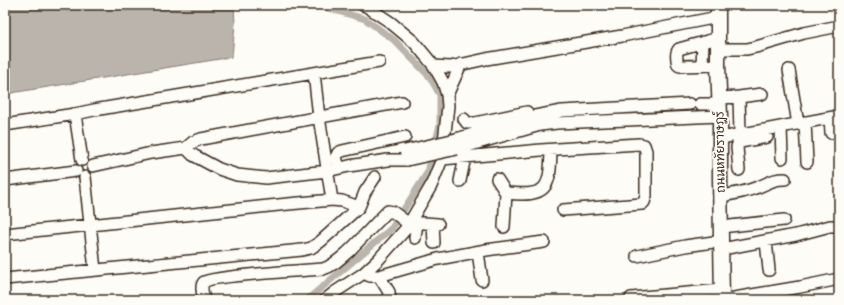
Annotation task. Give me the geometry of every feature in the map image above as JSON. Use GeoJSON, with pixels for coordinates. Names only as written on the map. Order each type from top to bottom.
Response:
{"type":"FeatureCollection","features":[{"type":"Feature","properties":{"kind":"main road","name":"ถนนหทัยราษฎร์"},"geometry":{"type":"LineString","coordinates":[[718,11],[722,297]]}},
{"type":"Feature","properties":{"kind":"street"},"geometry":{"type":"LineString","coordinates":[[325,300],[338,296],[378,260],[430,186],[442,159],[447,116],[447,95],[443,82],[434,66],[414,42],[390,22],[366,6],[362,5]]}},
{"type":"Feature","properties":{"kind":"street"},"geometry":{"type":"LineString","coordinates":[[434,66],[450,67],[486,59],[622,36],[718,11]]}},
{"type":"Feature","properties":{"kind":"street"},"geometry":{"type":"LineString","coordinates":[[718,65],[680,66],[678,65],[677,50],[703,42],[747,49],[804,33],[839,26]]}},
{"type":"Feature","properties":{"kind":"street"},"geometry":{"type":"LineString","coordinates":[[702,65],[703,42]]}},
{"type":"Feature","properties":{"kind":"street"},"geometry":{"type":"LineString","coordinates":[[5,125],[379,62]]}},
{"type":"Feature","properties":{"kind":"street"},"geometry":{"type":"LineString","coordinates":[[447,95],[461,64]]}},
{"type":"Feature","properties":{"kind":"street"},"geometry":{"type":"LineString","coordinates":[[789,70],[802,123],[806,162]]}},
{"type":"Feature","properties":{"kind":"street"},"geometry":{"type":"LineString","coordinates":[[314,73],[319,117],[332,200]]}},
{"type":"Feature","properties":{"kind":"street"},"geometry":{"type":"LineString","coordinates":[[464,119],[467,123],[475,123],[525,112],[533,113],[538,120],[557,123],[681,118],[720,106],[739,97],[762,94]]}},
{"type":"Feature","properties":{"kind":"street"},"geometry":{"type":"LineString","coordinates":[[739,97],[740,134]]}},
{"type":"Feature","properties":{"kind":"street"},"geometry":{"type":"LineString","coordinates":[[93,166],[151,153],[186,148],[193,142],[201,139],[402,102]]}},
{"type":"Feature","properties":{"kind":"street"},"geometry":{"type":"LineString","coordinates":[[442,159],[459,148],[562,111],[690,105],[720,106]]}},
{"type":"Feature","properties":{"kind":"street"},"geometry":{"type":"LineString","coordinates":[[681,118],[690,105]]}},
{"type":"Feature","properties":{"kind":"street"},"geometry":{"type":"LineString","coordinates":[[75,114],[82,160]]}},
{"type":"Feature","properties":{"kind":"street"},"geometry":{"type":"LineString","coordinates":[[739,170],[737,147],[740,142],[781,131],[802,123],[834,117],[831,133]]}},
{"type":"Feature","properties":{"kind":"street"},"geometry":{"type":"LineString","coordinates":[[720,138],[740,134],[781,131]]}},
{"type":"Feature","properties":{"kind":"street"},"geometry":{"type":"LineString","coordinates":[[781,131],[782,158]]}},
{"type":"Feature","properties":{"kind":"street"},"geometry":{"type":"LineString","coordinates":[[339,168],[336,157],[342,150],[405,137]]}},
{"type":"Feature","properties":{"kind":"street"},"geometry":{"type":"LineString","coordinates":[[186,148],[193,155],[237,175],[266,178],[327,171],[388,160],[406,155],[459,148],[551,150],[638,144],[644,145],[646,151],[646,196],[642,204],[563,210]]}},
{"type":"Feature","properties":{"kind":"street"},"geometry":{"type":"LineString","coordinates":[[459,148],[460,181]]}},
{"type":"Feature","properties":{"kind":"street"},"geometry":{"type":"LineString","coordinates":[[506,193],[523,194],[535,192],[543,188],[547,183],[551,169],[551,150]]}},
{"type":"Feature","properties":{"kind":"street"},"geometry":{"type":"LineString","coordinates":[[82,160],[90,161],[94,170],[91,175],[85,177],[80,176],[76,171],[77,165],[82,160]]}},
{"type":"Feature","properties":{"kind":"street"},"geometry":{"type":"LineString","coordinates":[[5,180],[76,171]]}},
{"type":"Feature","properties":{"kind":"street"},"geometry":{"type":"LineString","coordinates":[[85,177],[95,270]]}},
{"type":"Feature","properties":{"kind":"street"},"geometry":{"type":"LineString","coordinates":[[5,279],[311,248],[320,242],[359,207],[365,192],[375,177]]}},
{"type":"Feature","properties":{"kind":"street"},"geometry":{"type":"LineString","coordinates":[[498,179],[506,193],[504,227]]}},
{"type":"Feature","properties":{"kind":"street"},"geometry":{"type":"LineString","coordinates":[[721,196],[746,191],[767,184],[772,180],[785,179]]}},
{"type":"Feature","properties":{"kind":"street"},"geometry":{"type":"LineString","coordinates":[[5,234],[332,200],[342,201],[359,207]]}},
{"type":"Feature","properties":{"kind":"street"},"geometry":{"type":"LineString","coordinates":[[204,300],[202,288],[206,281],[225,277],[327,268],[362,238],[388,211],[406,220],[435,224],[434,243]]}},
{"type":"Feature","properties":{"kind":"street"},"geometry":{"type":"LineString","coordinates":[[406,220],[415,238]]}},
{"type":"Feature","properties":{"kind":"street"},"geometry":{"type":"LineString","coordinates":[[637,256],[721,239],[784,220]]}},
{"type":"Feature","properties":{"kind":"street"},"geometry":{"type":"LineString","coordinates":[[721,239],[766,241],[830,226],[839,226]]}},
{"type":"Feature","properties":{"kind":"street"},"geometry":{"type":"LineString","coordinates":[[766,241],[769,270]]}},
{"type":"Feature","properties":{"kind":"street"},"geometry":{"type":"LineString","coordinates":[[364,273],[370,276],[379,276],[438,259],[544,242]]}},
{"type":"Feature","properties":{"kind":"street"},"geometry":{"type":"LineString","coordinates":[[478,252],[482,280]]}},
{"type":"Feature","properties":{"kind":"street"},"geometry":{"type":"LineString","coordinates":[[379,276],[389,292],[390,300]]}},
{"type":"Feature","properties":{"kind":"street"},"geometry":{"type":"LineString","coordinates":[[631,298],[722,297],[839,279]]}},
{"type":"Feature","properties":{"kind":"shaded area"},"geometry":{"type":"Polygon","coordinates":[[[5,5],[233,5],[235,23],[232,57],[5,94],[5,5]]]}},
{"type":"Feature","properties":{"kind":"waterway"},"geometry":{"type":"LineString","coordinates":[[307,300],[392,228],[428,172],[440,125],[440,95],[430,77],[394,40],[365,19],[317,5]]}}]}
